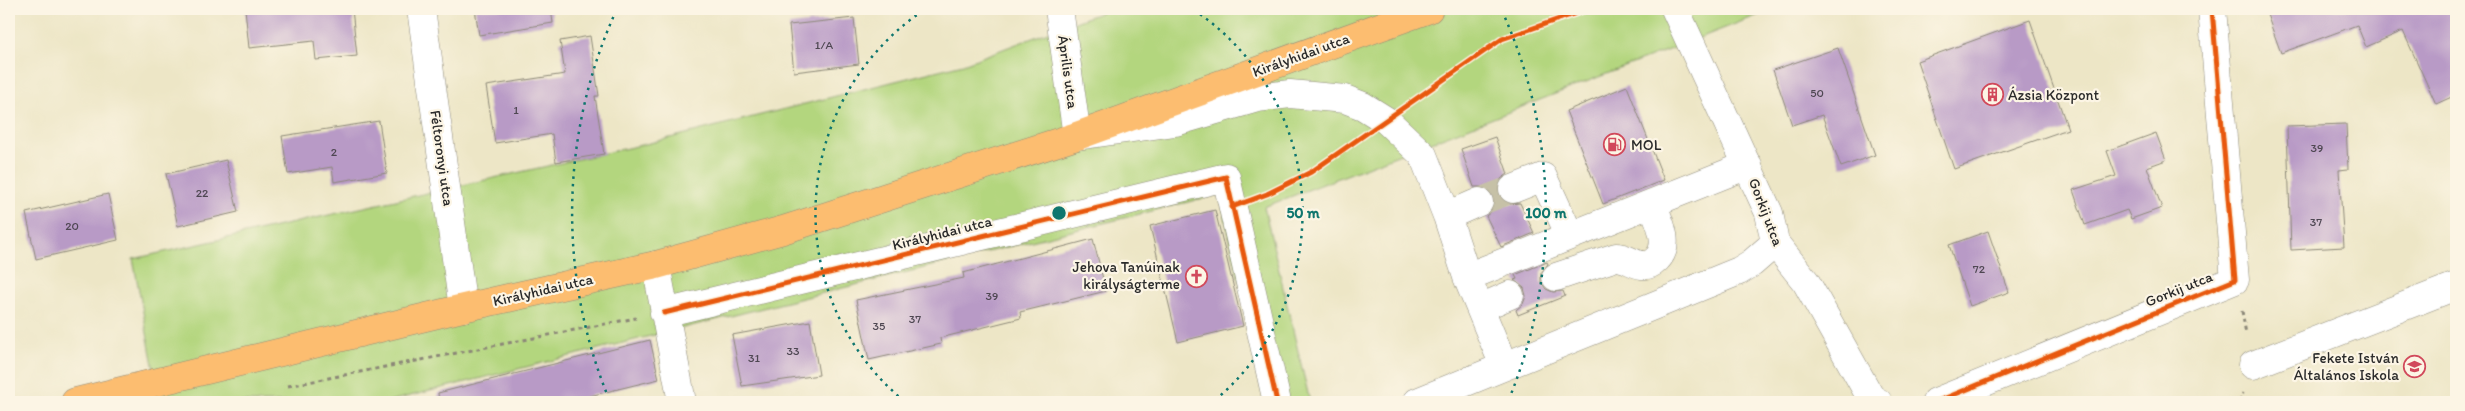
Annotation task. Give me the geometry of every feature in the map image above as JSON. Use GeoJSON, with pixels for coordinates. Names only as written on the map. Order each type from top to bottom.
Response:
{"type":"FeatureCollection","features":[{"type":"Feature","properties":{"kind":"main road","name":"Királyhidai utca"},"geometry":{"type":"LineString","coordinates":[[75,402],[463,308],[656,265],[783,230],[1077,136],[1429,9]]}},
{"type":"Feature","properties":{"kind":"street","name":"Féltoronyi utca"},"geometry":{"type":"LineString","coordinates":[[421,9],[463,308]]}},
{"type":"Feature","properties":{"kind":"street","name":"Április utca"},"geometry":{"type":"LineString","coordinates":[[1059,9],[1077,136]]}},
{"type":"Feature","properties":{"kind":"street","name":"Gorkij utca"},"geometry":{"type":"LineString","coordinates":[[1675,9],[1769,213],[1775,243],[1806,282],[1871,398],[1878,402]]}},
{"type":"Feature","properties":{"kind":"street","name":"Gorkij utca"},"geometry":{"type":"LineString","coordinates":[[1936,402],[2235,280],[2212,9]]}},
{"type":"Feature","properties":{"kind":"street"},"geometry":{"type":"LineString","coordinates":[[1077,136],[1175,122],[1257,98],[1290,94],[1345,99],[1387,121],[1423,155],[1447,216],[1467,277],[1504,366]]}},
{"type":"Feature","properties":{"kind":"street"},"geometry":{"type":"LineString","coordinates":[[1467,277],[1748,165]]}},
{"type":"Feature","properties":{"kind":"street"},"geometry":{"type":"LineString","coordinates":[[1513,189],[1543,176],[1570,236]]}},
{"type":"Feature","properties":{"kind":"street","name":"Királyhidai utca"},"geometry":{"type":"LineString","coordinates":[[664,313],[1226,177],[1278,402]]}},
{"type":"Feature","properties":{"kind":"street"},"geometry":{"type":"LineString","coordinates":[[1447,216],[1479,202]]}},
{"type":"Feature","properties":{"kind":"street"},"geometry":{"type":"LineString","coordinates":[[1556,277],[1616,257],[1622,257],[1642,265],[1654,262],[1662,252],[1664,238],[1652,203]]}},
{"type":"Feature","properties":{"kind":"street"},"geometry":{"type":"LineString","coordinates":[[1417,402],[1739,271],[1752,264],[1775,243]]}},
{"type":"Feature","properties":{"kind":"street"},"geometry":{"type":"LineString","coordinates":[[656,265],[682,402]]}},
{"type":"Feature","properties":{"kind":"street"},"geometry":{"type":"LineString","coordinates":[[2253,365],[2456,286]]}},
{"type":"Feature","properties":{"kind":"street"},"geometry":{"type":"LineString","coordinates":[[1480,308],[1510,295]]}},
{"type":"Feature","properties":{"kind":"path"},"geometry":{"type":"LineString","coordinates":[[2235,280],[2253,365]]}},
{"type":"Feature","properties":{"kind":"path"},"geometry":{"type":"LineString","coordinates":[[288,386],[664,313]]}},
{"type":"Feature","properties":{"kind":"green space"},"geometry":{"type":"Polygon","coordinates":[[[1110,9],[1774,9],[1264,207],[1310,402],[1266,402],[1220,194],[386,402],[160,402],[133,259],[650,143],[963,64],[1110,9]]]}},
{"type":"Feature","properties":{"kind":"building"},"geometry":{"type":"Polygon","coordinates":[[[245,9],[352,9],[357,56],[316,60],[314,41],[249,48],[245,9]]]}},
{"type":"Feature","properties":{"kind":"building"},"geometry":{"type":"Polygon","coordinates":[[[475,9],[551,9],[553,23],[479,35],[475,9]]]}},
{"type":"Feature","properties":{"kind":"building"},"geometry":{"type":"Polygon","coordinates":[[[2265,9],[2456,9],[2456,95],[2436,104],[2403,31],[2366,47],[2357,25],[2281,53],[2265,9]]]}},
{"type":"Feature","properties":{"kind":"building"},"geometry":{"type":"Polygon","coordinates":[[[854,18],[859,64],[794,72],[789,25],[854,18]]]}},
{"type":"Feature","properties":{"kind":"building","name":"Ázsia Központ"},"geometry":{"type":"Polygon","coordinates":[[[2030,20],[2068,129],[1954,169],[1917,61],[2030,20]]]}},
{"type":"Feature","properties":{"kind":"building"},"geometry":{"type":"Polygon","coordinates":[[[590,36],[599,96],[595,96],[604,154],[556,162],[552,134],[495,143],[486,86],[565,74],[560,41],[590,36]]]}},
{"type":"Feature","properties":{"kind":"building"},"geometry":{"type":"Polygon","coordinates":[[[1838,48],[1875,155],[1841,167],[1822,115],[1792,125],[1773,70],[1838,48]]]}},
{"type":"Feature","properties":{"kind":"building","name":"MOL"},"geometry":{"type":"Polygon","coordinates":[[[1627,86],[1664,180],[1603,204],[1566,111],[1627,86]]]}},
{"type":"Feature","properties":{"kind":"building"},"geometry":{"type":"Polygon","coordinates":[[[379,121],[387,173],[334,182],[332,167],[288,174],[282,136],[379,121]]]}},
{"type":"Feature","properties":{"kind":"building"},"geometry":{"type":"Polygon","coordinates":[[[2346,124],[2348,169],[2339,170],[2344,247],[2291,250],[2287,126],[2346,124]]]}},
{"type":"Feature","properties":{"kind":"building"},"geometry":{"type":"Polygon","coordinates":[[[2156,133],[2166,160],[2147,167],[2162,208],[2131,219],[2127,210],[2085,225],[2073,190],[2116,176],[2107,151],[2156,133]]]}},
{"type":"Feature","properties":{"kind":"building"},"geometry":{"type":"Polygon","coordinates":[[[1495,137],[1508,174],[1501,179],[1498,186],[1499,195],[1503,201],[1510,204],[1520,203],[1534,233],[1501,247],[1486,216],[1492,211],[1494,204],[1493,196],[1488,189],[1474,187],[1461,149],[1495,137]]]}},
{"type":"Feature","properties":{"kind":"building"},"geometry":{"type":"Polygon","coordinates":[[[226,160],[238,212],[178,226],[166,174],[226,160]]]}},
{"type":"Feature","properties":{"kind":"building"},"geometry":{"type":"Polygon","coordinates":[[[108,194],[118,240],[36,259],[26,213],[108,194]]]}},
{"type":"Feature","properties":{"kind":"building","name":"Jehova Tanúinak királyságterme"},"geometry":{"type":"Polygon","coordinates":[[[1215,210],[1243,326],[1178,342],[1150,226],[1215,210]]]}},
{"type":"Feature","properties":{"kind":"building"},"geometry":{"type":"Polygon","coordinates":[[[1988,231],[2009,292],[1970,306],[1949,245],[1988,231]]]}},
{"type":"Feature","properties":{"kind":"building"},"geometry":{"type":"Polygon","coordinates":[[[1093,239],[1106,291],[1020,312],[1021,318],[940,338],[941,344],[869,360],[856,300],[964,278],[963,273],[1093,239]]]}},
{"type":"Feature","properties":{"kind":"building"},"geometry":{"type":"Polygon","coordinates":[[[1547,262],[1548,264],[1541,273],[1541,282],[1546,289],[1553,292],[1563,291],[1565,296],[1518,315],[1516,310],[1523,304],[1526,296],[1524,288],[1514,280],[1517,279],[1515,275],[1547,262]]]}},
{"type":"Feature","properties":{"kind":"building"},"geometry":{"type":"Polygon","coordinates":[[[810,321],[819,375],[742,386],[732,335],[810,321]]]}},
{"type":"Feature","properties":{"kind":"building"},"geometry":{"type":"Polygon","coordinates":[[[650,340],[659,379],[565,402],[439,402],[438,393],[650,340]]]}},
{"type":"Feature","properties":{"kind":"tunnel"},"geometry":{"type":"LineString","coordinates":[[1479,202],[1513,189]]}},
{"type":"Feature","properties":{"kind":"cycle path"},"geometry":{"type":"LineString","coordinates":[[1232,207],[1267,194],[1311,172],[1502,39],[1588,9]]}},
{"type":"Feature","properties":{"kind":"cycle path"},"geometry":{"type":"LineString","coordinates":[[1936,402],[2235,280],[2212,9]]}},
{"type":"Feature","properties":{"kind":"cycle path"},"geometry":{"type":"LineString","coordinates":[[664,313],[1226,177],[1277,402]]}},
{"type":"Feature","properties":{"kind":"place","name":"Ázsia Központ"},"geometry":{"type":"Point","coordinates":[1992,95]}},
{"type":"Feature","properties":{"kind":"place","name":"MOL"},"geometry":{"type":"Point","coordinates":[1615,145]}},
{"type":"Feature","properties":{"kind":"place","name":"Jehova Tanúinak királyságterme"},"geometry":{"type":"Point","coordinates":[1196,276]}},
{"type":"Feature","properties":{"kind":"place","name":"Fekete István Általános Iskola"},"geometry":{"type":"Point","coordinates":[2415,367]}}]}
